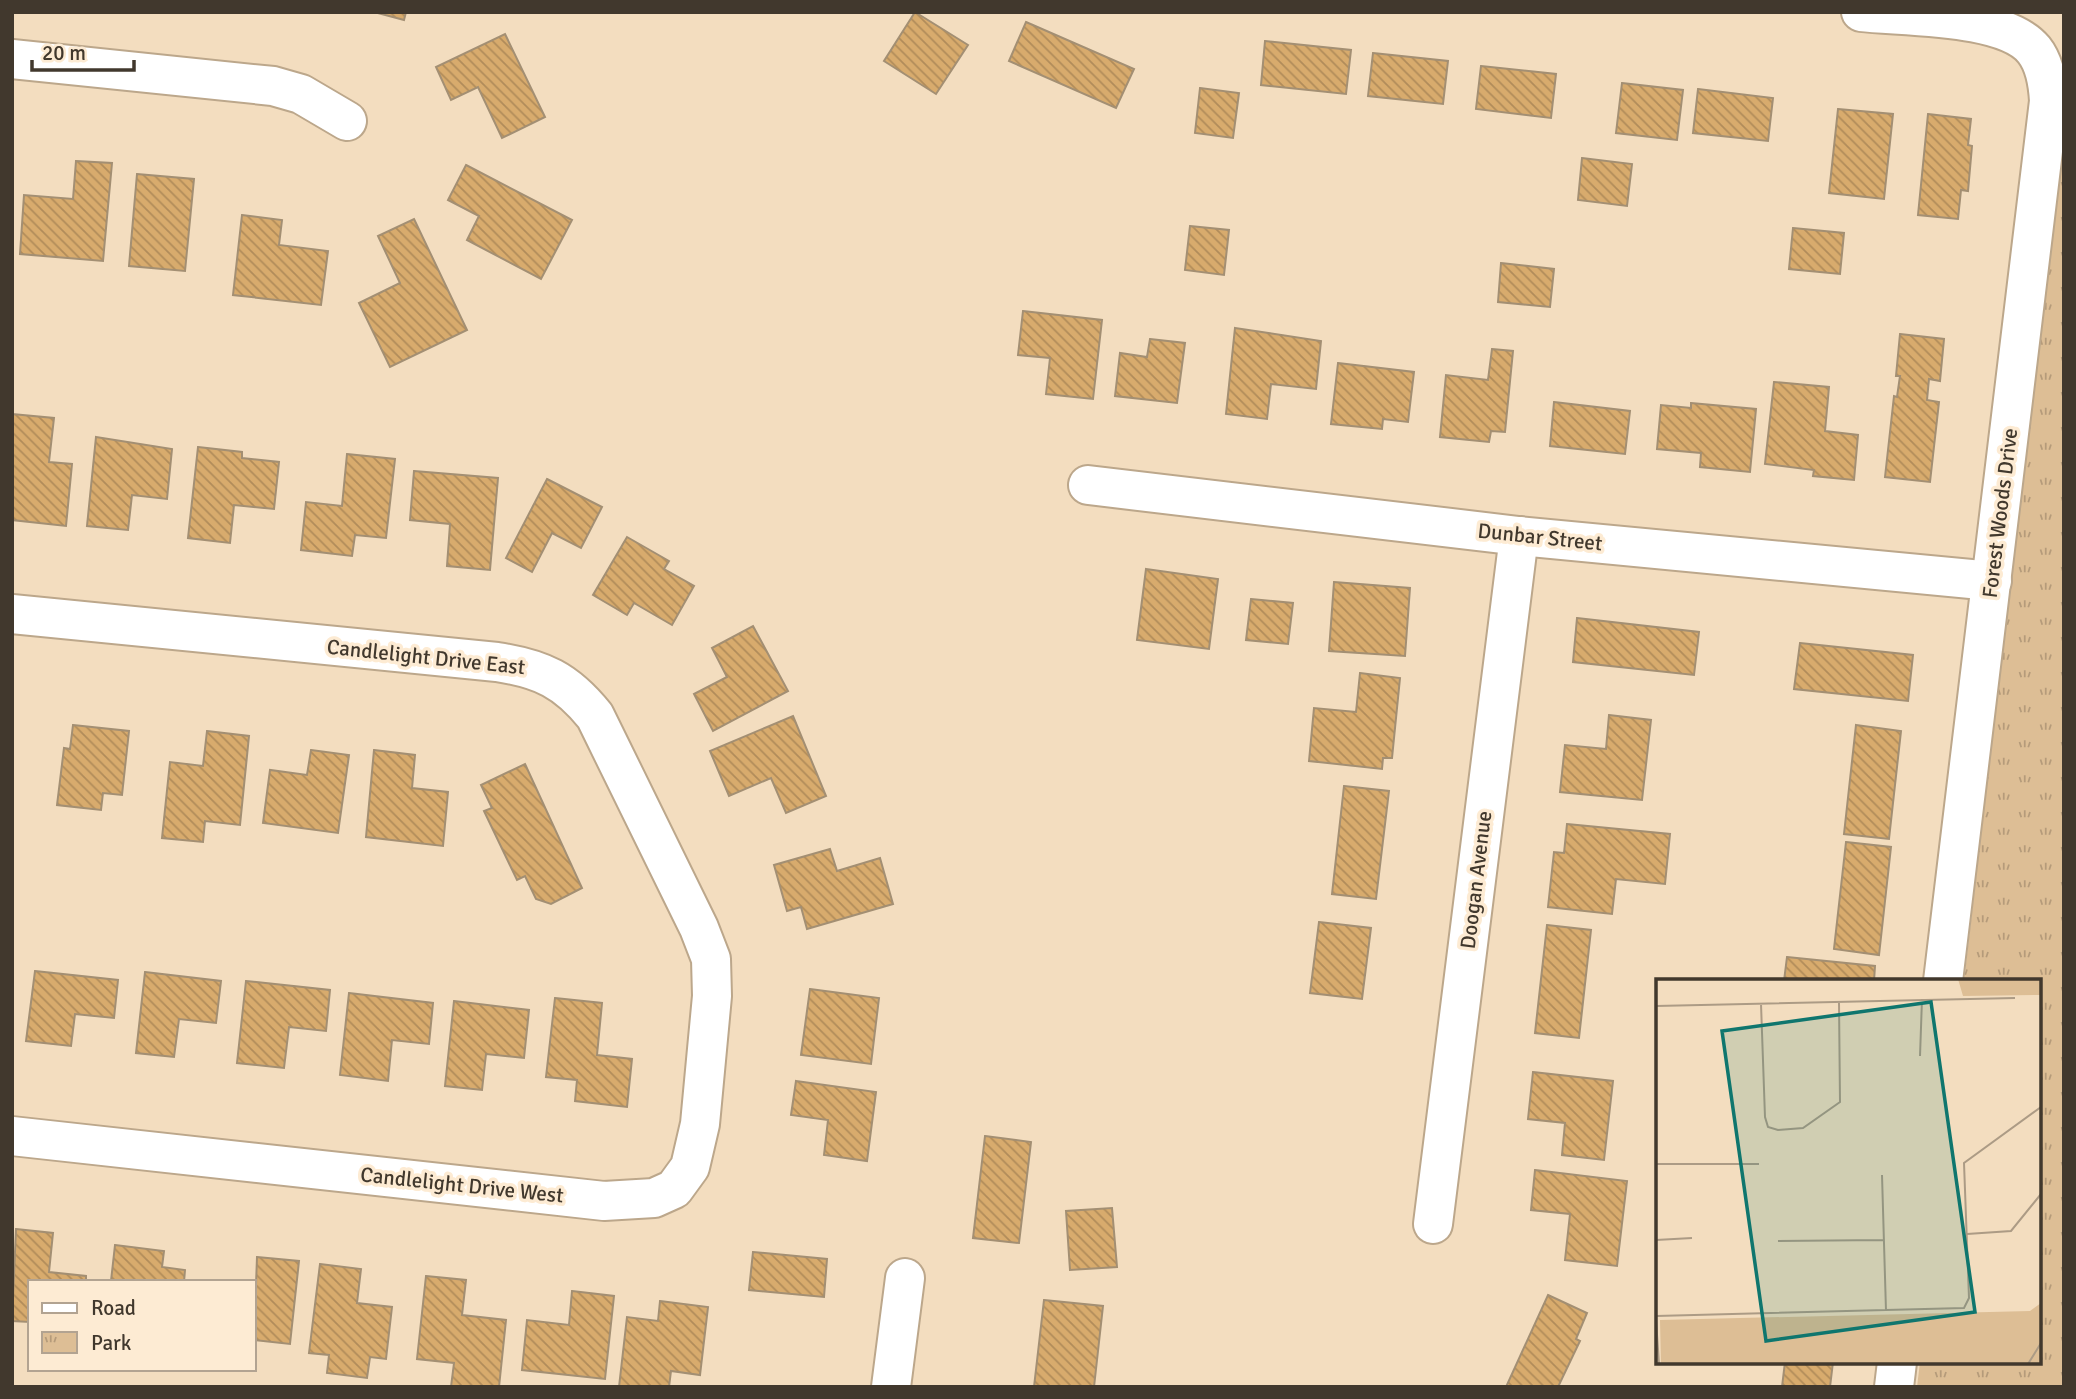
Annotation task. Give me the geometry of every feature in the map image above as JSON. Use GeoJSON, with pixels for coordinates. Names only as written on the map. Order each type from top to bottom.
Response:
{"type":"FeatureCollection","features":[{"type":"Feature","properties":{"kind":"street","name":"Forest Woods Drive"},"geometry":{"type":"LineString","coordinates":[[1861,12],[1998,28],[2033,48],[2043,66],[2049,101],[1943,979]]}},
{"type":"Feature","properties":{"kind":"street"},"geometry":{"type":"LineString","coordinates":[[12,59],[273,86],[301,94],[346,121]]}},
{"type":"Feature","properties":{"kind":"street","name":"Dunbar Street"},"geometry":{"type":"LineString","coordinates":[[1088,485],[1518,536],[1992,581]]}},
{"type":"Feature","properties":{"kind":"street","name":"Doogan Avenue"},"geometry":{"type":"LineString","coordinates":[[1433,1224],[1518,536]]}},
{"type":"Feature","properties":{"kind":"street","name":"Candlelight Drive East"},"geometry":{"type":"LineString","coordinates":[[12,614],[497,662],[529,667],[552,677],[576,692],[595,716],[711,959]]}},
{"type":"Feature","properties":{"kind":"street","name":"Candlelight Drive West"},"geometry":{"type":"LineString","coordinates":[[12,1136],[604,1200],[653,1198],[674,1189],[690,1167],[701,1111],[712,996],[711,959]]}},
{"type":"Feature","properties":{"kind":"street"},"geometry":{"type":"LineString","coordinates":[[891,1387],[905,1278]]}},
{"type":"Feature","properties":{"kind":"street"},"geometry":{"type":"LineString","coordinates":[[1894,1387],[1897,1364]]}},
{"type":"Feature","properties":{"kind":"green space"},"geometry":{"type":"Polygon","coordinates":[[[2064,116],[2064,1387],[1917,1387],[1920,1364],[2041,1364],[2041,979],[1964,979],[2064,116]]]}},
{"type":"Feature","properties":{"kind":"building"},"geometry":{"type":"Polygon","coordinates":[[[374,12],[406,12],[404,20],[374,12]]]}},
{"type":"Feature","properties":{"kind":"building"},"geometry":{"type":"Polygon","coordinates":[[[915,12],[968,45],[936,94],[884,61],[915,12]]]}},
{"type":"Feature","properties":{"kind":"building"},"geometry":{"type":"Polygon","coordinates":[[[1026,22],[1134,69],[1116,108],[1009,61],[1026,22]]]}},
{"type":"Feature","properties":{"kind":"building"},"geometry":{"type":"Polygon","coordinates":[[[505,34],[545,117],[502,138],[478,87],[451,100],[436,67],[505,34]]]}},
{"type":"Feature","properties":{"kind":"building"},"geometry":{"type":"Polygon","coordinates":[[[1265,41],[1351,50],[1346,94],[1261,85],[1265,41]]]}},
{"type":"Feature","properties":{"kind":"building"},"geometry":{"type":"Polygon","coordinates":[[[1373,53],[1448,61],[1443,104],[1368,96],[1373,53]]]}},
{"type":"Feature","properties":{"kind":"building"},"geometry":{"type":"Polygon","coordinates":[[[1481,66],[1556,74],[1551,118],[1476,109],[1481,66]]]}},
{"type":"Feature","properties":{"kind":"building"},"geometry":{"type":"Polygon","coordinates":[[[1622,83],[1683,90],[1677,140],[1616,133],[1622,83]]]}},
{"type":"Feature","properties":{"kind":"building"},"geometry":{"type":"Polygon","coordinates":[[[1200,88],[1239,93],[1233,138],[1195,133],[1200,88]]]}},
{"type":"Feature","properties":{"kind":"building"},"geometry":{"type":"Polygon","coordinates":[[[1698,89],[1773,98],[1768,141],[1693,133],[1698,89]]]}},
{"type":"Feature","properties":{"kind":"building"},"geometry":{"type":"Polygon","coordinates":[[[1838,109],[1893,114],[1884,199],[1829,193],[1838,109]]]}},
{"type":"Feature","properties":{"kind":"building"},"geometry":{"type":"Polygon","coordinates":[[[1928,114],[1971,119],[1968,145],[1972,146],[1968,191],[1961,190],[1958,219],[1918,215],[1928,114]]]}},
{"type":"Feature","properties":{"kind":"building"},"geometry":{"type":"Polygon","coordinates":[[[1582,158],[1632,164],[1627,206],[1578,200],[1582,158]]]}},
{"type":"Feature","properties":{"kind":"building"},"geometry":{"type":"Polygon","coordinates":[[[76,161],[112,163],[103,261],[20,254],[24,195],[73,199],[76,161]]]}},
{"type":"Feature","properties":{"kind":"building"},"geometry":{"type":"Polygon","coordinates":[[[466,165],[572,220],[541,279],[467,240],[479,216],[448,200],[466,165]]]}},
{"type":"Feature","properties":{"kind":"building"},"geometry":{"type":"Polygon","coordinates":[[[137,174],[194,179],[185,271],[129,266],[137,174]]]}},
{"type":"Feature","properties":{"kind":"building"},"geometry":{"type":"Polygon","coordinates":[[[242,215],[282,220],[279,245],[328,251],[321,305],[233,295],[242,215]]]}},
{"type":"Feature","properties":{"kind":"building"},"geometry":{"type":"Polygon","coordinates":[[[414,219],[467,330],[390,367],[359,303],[400,283],[378,236],[414,219]]]}},
{"type":"Feature","properties":{"kind":"building"},"geometry":{"type":"Polygon","coordinates":[[[1190,226],[1229,230],[1224,275],[1185,270],[1190,226]]]}},
{"type":"Feature","properties":{"kind":"building"},"geometry":{"type":"Polygon","coordinates":[[[1793,228],[1844,233],[1840,274],[1789,269],[1793,228]]]}},
{"type":"Feature","properties":{"kind":"building"},"geometry":{"type":"Polygon","coordinates":[[[1501,263],[1554,269],[1550,307],[1498,302],[1501,263]]]}},
{"type":"Feature","properties":{"kind":"building"},"geometry":{"type":"Polygon","coordinates":[[[1023,311],[1102,320],[1093,399],[1046,394],[1050,358],[1018,355],[1023,311]]]}},
{"type":"Feature","properties":{"kind":"building"},"geometry":{"type":"Polygon","coordinates":[[[1235,328],[1321,341],[1316,389],[1271,384],[1267,419],[1226,414],[1235,328]]]}},
{"type":"Feature","properties":{"kind":"building"},"geometry":{"type":"Polygon","coordinates":[[[1900,334],[1944,339],[1940,381],[1929,379],[1927,400],[1939,402],[1930,482],[1885,477],[1894,396],[1897,397],[1900,376],[1896,376],[1900,334]]]}},
{"type":"Feature","properties":{"kind":"building"},"geometry":{"type":"Polygon","coordinates":[[[1150,339],[1185,343],[1177,403],[1115,396],[1120,353],[1147,357],[1150,339]]]}},
{"type":"Feature","properties":{"kind":"building"},"geometry":{"type":"Polygon","coordinates":[[[1492,349],[1513,351],[1505,432],[1491,431],[1489,442],[1440,437],[1446,375],[1488,380],[1492,349]]]}},
{"type":"Feature","properties":{"kind":"building"},"geometry":{"type":"Polygon","coordinates":[[[1338,363],[1414,372],[1408,422],[1383,419],[1382,429],[1331,424],[1338,363]]]}},
{"type":"Feature","properties":{"kind":"building"},"geometry":{"type":"Polygon","coordinates":[[[1774,382],[1829,387],[1825,431],[1858,435],[1854,480],[1813,476],[1814,470],[1765,464],[1774,382]]]}},
{"type":"Feature","properties":{"kind":"building"},"geometry":{"type":"Polygon","coordinates":[[[1554,402],[1630,411],[1625,454],[1550,446],[1554,402]]]}},
{"type":"Feature","properties":{"kind":"building"},"geometry":{"type":"Polygon","coordinates":[[[1691,403],[1756,409],[1750,472],[1700,467],[1701,453],[1657,449],[1661,405],[1691,408],[1691,403]]]}},
{"type":"Feature","properties":{"kind":"building"},"geometry":{"type":"Polygon","coordinates":[[[12,414],[54,418],[49,462],[72,464],[66,526],[12,520],[12,414]]]}},
{"type":"Feature","properties":{"kind":"building"},"geometry":{"type":"Polygon","coordinates":[[[96,437],[172,449],[167,499],[132,495],[128,530],[87,526],[96,437]]]}},
{"type":"Feature","properties":{"kind":"building"},"geometry":{"type":"Polygon","coordinates":[[[198,447],[242,452],[242,458],[279,462],[274,509],[234,505],[230,543],[188,538],[198,447]]]}},
{"type":"Feature","properties":{"kind":"building"},"geometry":{"type":"Polygon","coordinates":[[[347,454],[395,459],[386,538],[355,535],[352,556],[301,550],[306,502],[342,506],[347,454]]]}},
{"type":"Feature","properties":{"kind":"building"},"geometry":{"type":"Polygon","coordinates":[[[414,471],[498,478],[490,570],[447,566],[450,524],[410,520],[414,471]]]}},
{"type":"Feature","properties":{"kind":"building"},"geometry":{"type":"Polygon","coordinates":[[[547,479],[602,507],[581,548],[552,533],[532,572],[506,558],[547,479]]]}},
{"type":"Feature","properties":{"kind":"building"},"geometry":{"type":"Polygon","coordinates":[[[627,537],[669,561],[664,569],[694,586],[672,625],[634,603],[627,615],[593,595],[627,537]]]}},
{"type":"Feature","properties":{"kind":"building"},"geometry":{"type":"Polygon","coordinates":[[[1146,569],[1218,579],[1209,649],[1137,640],[1146,569]]]}},
{"type":"Feature","properties":{"kind":"building"},"geometry":{"type":"Polygon","coordinates":[[[1334,582],[1410,588],[1405,656],[1329,651],[1334,582]]]}},
{"type":"Feature","properties":{"kind":"building"},"geometry":{"type":"Polygon","coordinates":[[[1251,599],[1293,603],[1288,644],[1246,640],[1251,599]]]}},
{"type":"Feature","properties":{"kind":"building"},"geometry":{"type":"Polygon","coordinates":[[[1577,618],[1699,632],[1694,675],[1573,662],[1577,618]]]}},
{"type":"Feature","properties":{"kind":"building"},"geometry":{"type":"Polygon","coordinates":[[[753,626],[788,691],[713,731],[694,694],[727,677],[712,648],[753,626]]]}},
{"type":"Feature","properties":{"kind":"building"},"geometry":{"type":"Polygon","coordinates":[[[1800,643],[1913,655],[1908,701],[1794,689],[1800,643]]]}},
{"type":"Feature","properties":{"kind":"building"},"geometry":{"type":"Polygon","coordinates":[[[1360,673],[1400,678],[1392,758],[1383,758],[1382,769],[1309,761],[1314,708],[1356,712],[1360,673]]]}},
{"type":"Feature","properties":{"kind":"building"},"geometry":{"type":"Polygon","coordinates":[[[1609,715],[1651,720],[1642,800],[1560,792],[1565,745],[1606,749],[1609,715]]]}},
{"type":"Feature","properties":{"kind":"building"},"geometry":{"type":"Polygon","coordinates":[[[793,716],[826,796],[786,813],[771,778],[729,796],[710,751],[793,716]]]}},
{"type":"Feature","properties":{"kind":"building"},"geometry":{"type":"Polygon","coordinates":[[[73,725],[129,731],[122,795],[103,793],[101,810],[57,805],[64,748],[70,749],[73,725]]]}},
{"type":"Feature","properties":{"kind":"building"},"geometry":{"type":"Polygon","coordinates":[[[1856,725],[1901,731],[1889,839],[1844,834],[1856,725]]]}},
{"type":"Feature","properties":{"kind":"building"},"geometry":{"type":"Polygon","coordinates":[[[207,731],[249,736],[240,825],[205,821],[203,842],[162,838],[170,762],[203,766],[207,731]]]}},
{"type":"Feature","properties":{"kind":"building"},"geometry":{"type":"Polygon","coordinates":[[[311,750],[349,755],[338,833],[263,823],[270,770],[307,775],[311,750]]]}},
{"type":"Feature","properties":{"kind":"building"},"geometry":{"type":"Polygon","coordinates":[[[374,750],[415,755],[412,788],[448,792],[443,846],[366,837],[374,750]]]}},
{"type":"Feature","properties":{"kind":"building"},"geometry":{"type":"Polygon","coordinates":[[[525,764],[582,888],[551,904],[536,899],[525,876],[517,880],[484,811],[492,808],[481,785],[525,764]]]}},
{"type":"Feature","properties":{"kind":"building"},"geometry":{"type":"Polygon","coordinates":[[[1344,786],[1389,791],[1376,899],[1332,894],[1344,786]]]}},
{"type":"Feature","properties":{"kind":"building"},"geometry":{"type":"Polygon","coordinates":[[[1567,824],[1670,834],[1665,884],[1616,879],[1612,914],[1548,907],[1554,852],[1564,853],[1567,824]]]}},
{"type":"Feature","properties":{"kind":"building"},"geometry":{"type":"Polygon","coordinates":[[[1846,842],[1891,847],[1879,955],[1834,949],[1846,842]]]}},
{"type":"Feature","properties":{"kind":"building"},"geometry":{"type":"Polygon","coordinates":[[[830,849],[837,871],[880,858],[893,904],[807,929],[801,907],[787,911],[774,865],[830,849]]]}},
{"type":"Feature","properties":{"kind":"building"},"geometry":{"type":"Polygon","coordinates":[[[1319,922],[1371,928],[1362,999],[1310,993],[1319,922]]]}},
{"type":"Feature","properties":{"kind":"building"},"geometry":{"type":"Polygon","coordinates":[[[1547,925],[1591,930],[1579,1038],[1535,1033],[1547,925]]]}},
{"type":"Feature","properties":{"kind":"building"},"geometry":{"type":"Polygon","coordinates":[[[1787,957],[1875,966],[1874,979],[1784,979],[1787,957]]]}},
{"type":"Feature","properties":{"kind":"building"},"geometry":{"type":"Polygon","coordinates":[[[35,971],[118,980],[114,1018],[75,1014],[71,1046],[26,1041],[35,971]]]}},
{"type":"Feature","properties":{"kind":"building"},"geometry":{"type":"Polygon","coordinates":[[[145,972],[221,981],[216,1023],[179,1019],[174,1057],[136,1053],[145,972]]]}},
{"type":"Feature","properties":{"kind":"building"},"geometry":{"type":"Polygon","coordinates":[[[246,981],[330,990],[326,1031],[289,1027],[284,1068],[237,1063],[246,981]]]}},
{"type":"Feature","properties":{"kind":"building"},"geometry":{"type":"Polygon","coordinates":[[[810,989],[879,998],[871,1064],[801,1055],[810,989]]]}},
{"type":"Feature","properties":{"kind":"building"},"geometry":{"type":"Polygon","coordinates":[[[349,993],[433,1003],[429,1044],[392,1040],[388,1081],[340,1075],[349,993]]]}},
{"type":"Feature","properties":{"kind":"building"},"geometry":{"type":"Polygon","coordinates":[[[555,998],[602,1003],[597,1055],[632,1059],[627,1107],[575,1101],[577,1080],[546,1077],[555,998]]]}},
{"type":"Feature","properties":{"kind":"building"},"geometry":{"type":"Polygon","coordinates":[[[454,1001],[529,1010],[524,1058],[486,1054],[482,1090],[445,1086],[454,1001]]]}},
{"type":"Feature","properties":{"kind":"building"},"geometry":{"type":"Polygon","coordinates":[[[1533,1072],[1613,1081],[1604,1160],[1562,1155],[1565,1123],[1528,1119],[1533,1072]]]}},
{"type":"Feature","properties":{"kind":"building"},"geometry":{"type":"Polygon","coordinates":[[[796,1081],[876,1092],[867,1161],[824,1155],[828,1120],[791,1115],[796,1081]]]}},
{"type":"Feature","properties":{"kind":"building"},"geometry":{"type":"Polygon","coordinates":[[[985,1136],[1031,1142],[1019,1243],[973,1238],[985,1136]]]}},
{"type":"Feature","properties":{"kind":"building"},"geometry":{"type":"Polygon","coordinates":[[[1535,1170],[1627,1181],[1617,1266],[1565,1260],[1570,1214],[1531,1210],[1535,1170]]]}},
{"type":"Feature","properties":{"kind":"building"},"geometry":{"type":"Polygon","coordinates":[[[1112,1208],[1117,1267],[1070,1270],[1066,1211],[1112,1208]]]}},
{"type":"Feature","properties":{"kind":"building"},"geometry":{"type":"Polygon","coordinates":[[[16,1229],[53,1233],[49,1272],[86,1276],[86,1280],[28,1280],[28,1322],[12,1321],[16,1229]]]}},
{"type":"Feature","properties":{"kind":"building"},"geometry":{"type":"Polygon","coordinates":[[[115,1245],[164,1251],[162,1267],[185,1270],[184,1280],[111,1280],[115,1245]]]}},
{"type":"Feature","properties":{"kind":"building"},"geometry":{"type":"Polygon","coordinates":[[[753,1252],[827,1259],[824,1297],[749,1290],[753,1252]]]}},
{"type":"Feature","properties":{"kind":"building"},"geometry":{"type":"Polygon","coordinates":[[[257,1257],[299,1261],[290,1344],[256,1340],[257,1257]]]}},
{"type":"Feature","properties":{"kind":"building"},"geometry":{"type":"Polygon","coordinates":[[[320,1264],[361,1269],[357,1303],[392,1307],[386,1359],[370,1357],[367,1378],[327,1373],[329,1355],[309,1353],[320,1264]]]}},
{"type":"Feature","properties":{"kind":"building"},"geometry":{"type":"Polygon","coordinates":[[[426,1276],[466,1280],[462,1315],[506,1320],[499,1387],[451,1387],[454,1363],[417,1359],[426,1276]]]}},
{"type":"Feature","properties":{"kind":"building"},"geometry":{"type":"Polygon","coordinates":[[[572,1291],[614,1296],[605,1379],[522,1370],[527,1320],[569,1325],[572,1291]]]}},
{"type":"Feature","properties":{"kind":"building"},"geometry":{"type":"Polygon","coordinates":[[[1548,1295],[1587,1313],[1576,1339],[1580,1341],[1558,1387],[1506,1387],[1548,1295]]]}},
{"type":"Feature","properties":{"kind":"building"},"geometry":{"type":"Polygon","coordinates":[[[1044,1300],[1103,1306],[1094,1387],[1034,1387],[1044,1300]]]}},
{"type":"Feature","properties":{"kind":"building"},"geometry":{"type":"Polygon","coordinates":[[[660,1301],[708,1307],[700,1375],[671,1371],[669,1387],[619,1387],[627,1317],[658,1321],[660,1301]]]}},
{"type":"Feature","properties":{"kind":"building"},"geometry":{"type":"Polygon","coordinates":[[[1785,1364],[1833,1364],[1830,1387],[1782,1387],[1785,1364]]]}}]}
